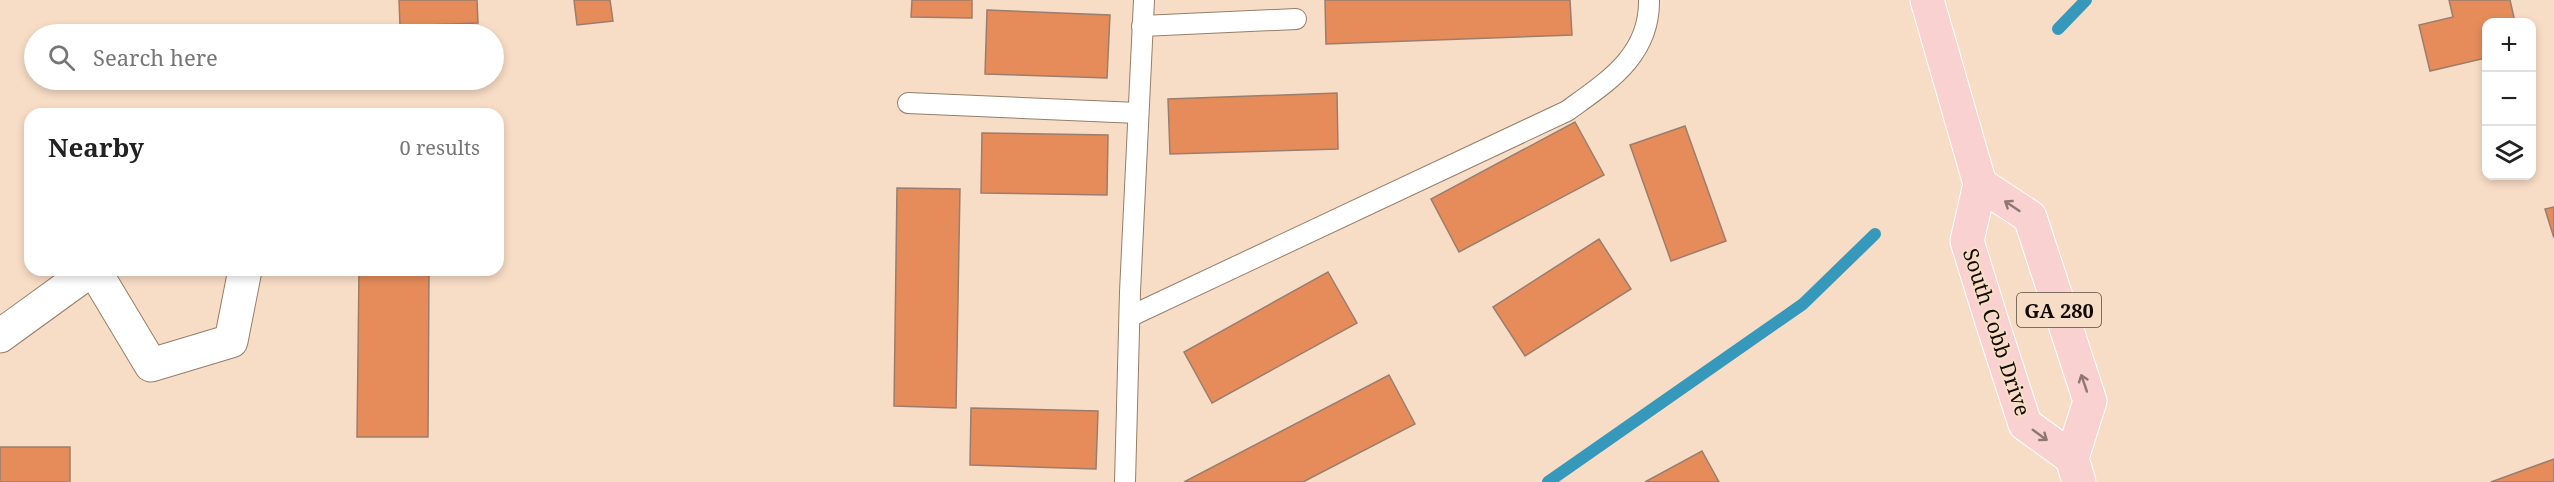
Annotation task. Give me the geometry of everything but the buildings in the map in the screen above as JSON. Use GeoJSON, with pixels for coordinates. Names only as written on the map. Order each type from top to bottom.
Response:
{"type":"FeatureCollection","features":[{"type":"Feature","properties":{"kind":"main road","name":"South Cobb Drive"},"geometry":{"type":"LineString","coordinates":[[1927,0],[1980,184],[1967,241],[2025,424],[2076,470]]}},
{"type":"Feature","properties":{"kind":"main road","name":"South Cobb Drive"},"geometry":{"type":"LineString","coordinates":[[1980,184],[2030,217],[2090,401],[2076,470]]}},
{"type":"Feature","properties":{"kind":"street"},"geometry":{"type":"LineString","coordinates":[[0,336],[84,276]]}},
{"type":"Feature","properties":{"kind":"street"},"geometry":{"type":"LineString","coordinates":[[96,276],[152,365],[231,341],[244,276]]}},
{"type":"Feature","properties":{"kind":"lane"},"geometry":{"type":"LineString","coordinates":[[1125,482],[1144,0]]}},
{"type":"Feature","properties":{"kind":"lane"},"geometry":{"type":"LineString","coordinates":[[1131,316],[1567,111],[1617,74],[1634,54],[1650,15],[1649,0]]}},
{"type":"Feature","properties":{"kind":"lane"},"geometry":{"type":"LineString","coordinates":[[1142,26],[1296,19]]}},
{"type":"Feature","properties":{"kind":"lane"},"geometry":{"type":"LineString","coordinates":[[908,103],[1138,113]]}},
{"type":"Feature","properties":{"kind":"waterway"},"geometry":{"type":"LineString","coordinates":[[2058,29],[2086,0]]}},
{"type":"Feature","properties":{"kind":"waterway"},"geometry":{"type":"LineString","coordinates":[[1548,482],[1803,304],[1875,234]]}}]}
